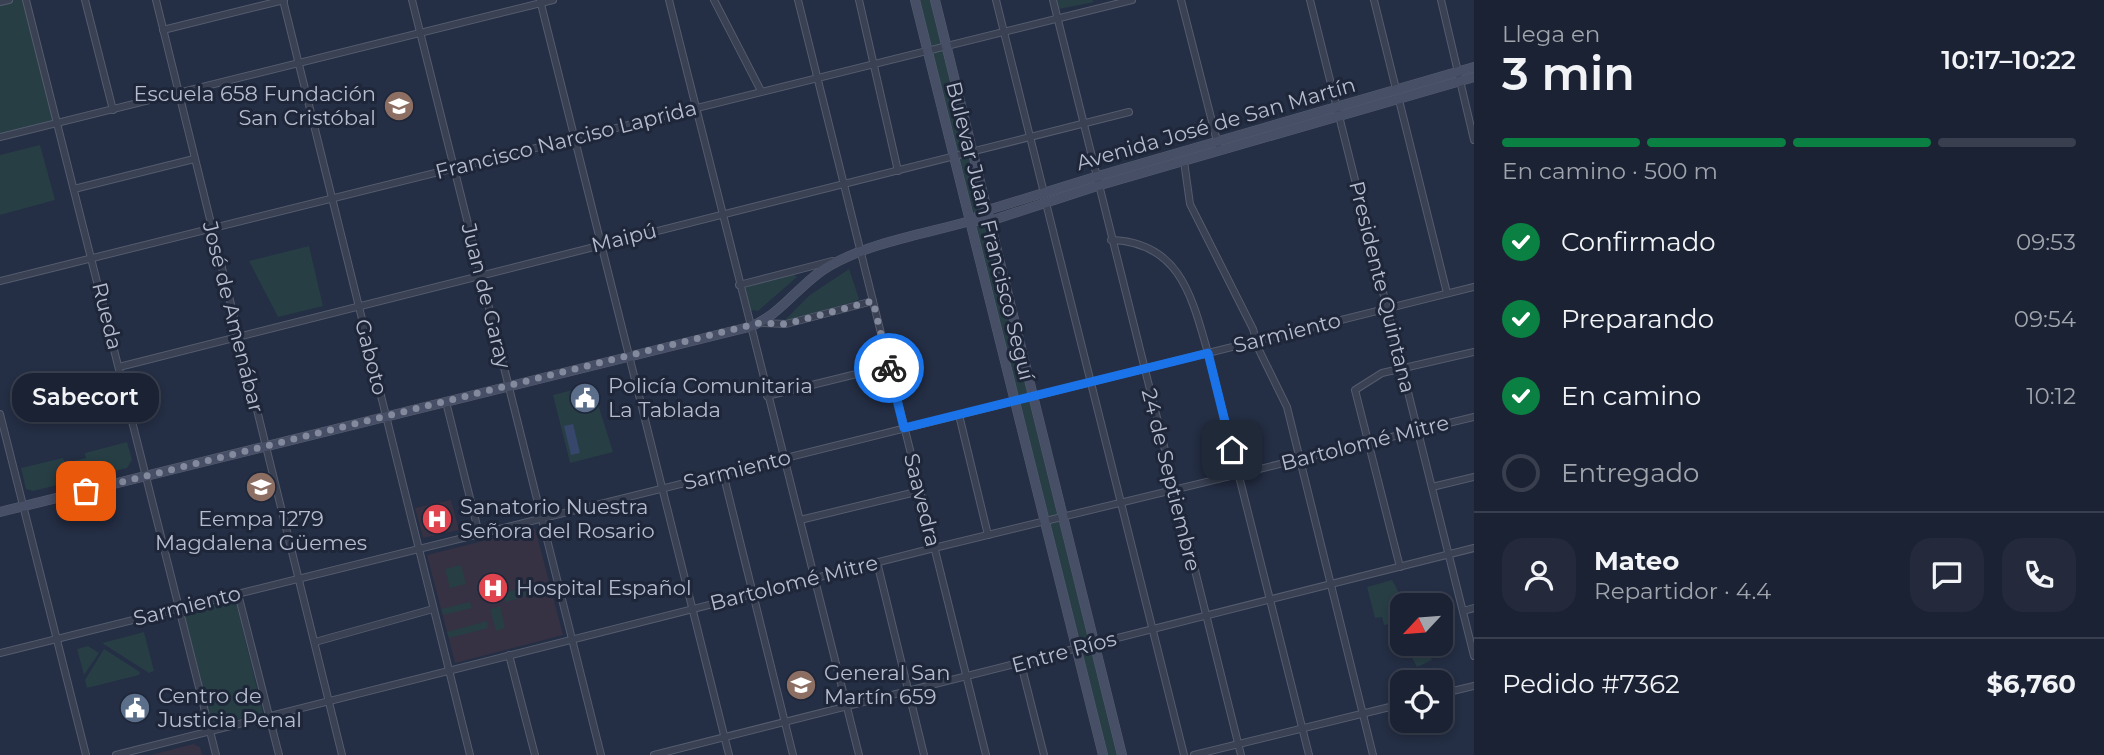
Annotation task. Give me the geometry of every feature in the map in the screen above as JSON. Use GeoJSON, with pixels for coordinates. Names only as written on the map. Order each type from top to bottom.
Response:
{"type":"FeatureCollection","features":[{"type":"Feature","properties":{"kind":"main road","name":"Bulevar Juan Francisco Seguí"},"geometry":{"type":"LineString","coordinates":[[915,0],[1102,755]]}},
{"type":"Feature","properties":{"kind":"main road","name":"Bulevar Juan Francisco Seguí"},"geometry":{"type":"LineString","coordinates":[[935,0],[1122,755]]}},
{"type":"Feature","properties":{"kind":"main road","name":"Avenida José de San Martín"},"geometry":{"type":"LineString","coordinates":[[0,512],[754,325],[818,272],[844,258],[970,221],[988,210],[1045,197],[1338,112],[1399,100],[1458,77],[1474,67]]}},
{"type":"Feature","properties":{"kind":"main road","name":"Avenida José de San Martín"},"geometry":{"type":"LineString","coordinates":[[1338,112],[1396,89],[1458,77],[1474,77]]}},
{"type":"Feature","properties":{"kind":"main road","name":"Avenida José de San Martín"},"geometry":{"type":"LineString","coordinates":[[1096,182],[1184,161],[1218,145]]}},
{"type":"Feature","properties":{"kind":"main road","name":"Avenida José de San Martín"},"geometry":{"type":"LineString","coordinates":[[970,221],[990,221],[1045,197]]}},
{"type":"Feature","properties":{"kind":"street"},"geometry":{"type":"LineString","coordinates":[[0,2],[9,0]]}},
{"type":"Feature","properties":{"kind":"street","name":"Rueda"},"geometry":{"type":"LineString","coordinates":[[26,0],[216,755]]}},
{"type":"Feature","properties":{"kind":"street"},"geometry":{"type":"LineString","coordinates":[[85,0],[113,110]]}},
{"type":"Feature","properties":{"kind":"street","name":"José de Amenábar"},"geometry":{"type":"LineString","coordinates":[[156,0],[342,755]]}},
{"type":"Feature","properties":{"kind":"street"},"geometry":{"type":"LineString","coordinates":[[163,30],[283,0]]}},
{"type":"Feature","properties":{"kind":"street","name":"Gaboto"},"geometry":{"type":"LineString","coordinates":[[283,0],[470,755]]}},
{"type":"Feature","properties":{"kind":"street","name":"Juan de Garay"},"geometry":{"type":"LineString","coordinates":[[412,0],[601,755]]}},
{"type":"Feature","properties":{"kind":"street"},"geometry":{"type":"LineString","coordinates":[[0,137],[553,0]]}},
{"type":"Feature","properties":{"kind":"street"},"geometry":{"type":"LineString","coordinates":[[670,0],[739,285],[754,325],[767,396],[859,755]]}},
{"type":"Feature","properties":{"kind":"street"},"geometry":{"type":"LineString","coordinates":[[714,0],[761,91]]}},
{"type":"Feature","properties":{"kind":"street","name":"Saavedra"},"geometry":{"type":"LineString","coordinates":[[798,0],[986,755]]}},
{"type":"Feature","properties":{"kind":"street"},"geometry":{"type":"LineString","coordinates":[[859,0],[898,171]]}},
{"type":"Feature","properties":{"kind":"street"},"geometry":{"type":"LineString","coordinates":[[996,0],[1184,755]]}},
{"type":"Feature","properties":{"kind":"street","name":"24 de Septiembre"},"geometry":{"type":"LineString","coordinates":[[1053,0],[1096,182],[1241,755]]}},
{"type":"Feature","properties":{"kind":"street","name":"Francisco Narciso Laprida"},"geometry":{"type":"LineString","coordinates":[[0,281],[1132,0]]}},
{"type":"Feature","properties":{"kind":"street"},"geometry":{"type":"LineString","coordinates":[[1181,0],[1218,145]]}},
{"type":"Feature","properties":{"kind":"street","name":"Presidente Quintana"},"geometry":{"type":"LineString","coordinates":[[1310,0],[1474,656]]}},
{"type":"Feature","properties":{"kind":"street"},"geometry":{"type":"LineString","coordinates":[[1374,0],[1396,89]]}},
{"type":"Feature","properties":{"kind":"street"},"geometry":{"type":"LineString","coordinates":[[1441,0],[1474,141]]}},
{"type":"Feature","properties":{"kind":"street"},"geometry":{"type":"LineString","coordinates":[[541,1],[729,755]]}},
{"type":"Feature","properties":{"kind":"street"},"geometry":{"type":"LineString","coordinates":[[1399,100],[1447,293]]}},
{"type":"Feature","properties":{"kind":"street","name":"Maipú"},"geometry":{"type":"LineString","coordinates":[[119,367],[601,243],[1129,112]]}},
{"type":"Feature","properties":{"kind":"street"},"geometry":{"type":"LineString","coordinates":[[74,189],[194,159]]}},
{"type":"Feature","properties":{"kind":"street"},"geometry":{"type":"LineString","coordinates":[[1184,161],[1190,204],[1287,407],[1373,755]]}},
{"type":"Feature","properties":{"kind":"street"},"geometry":{"type":"LineString","coordinates":[[1111,240],[1130,241],[1149,248],[1180,275],[1189,292],[1208,353],[1309,755]]}},
{"type":"Feature","properties":{"kind":"street","name":"Avenida José de San Martín"},"geometry":{"type":"LineString","coordinates":[[739,285],[844,258]]}},
{"type":"Feature","properties":{"kind":"street","name":"Sarmiento"},"geometry":{"type":"LineString","coordinates":[[0,653],[1474,287]]}},
{"type":"Feature","properties":{"kind":"street","name":"Avenida José de San Martín"},"geometry":{"type":"LineString","coordinates":[[754,325],[786,324],[873,301]]}},
{"type":"Feature","properties":{"kind":"street"},"geometry":{"type":"LineString","coordinates":[[1400,567],[1355,390],[1382,373],[1474,352]]}},
{"type":"Feature","properties":{"kind":"street"},"geometry":{"type":"LineString","coordinates":[[767,396],[889,366]]}},
{"type":"Feature","properties":{"kind":"street"},"geometry":{"type":"LineString","coordinates":[[446,402],[479,534]]}},
{"type":"Feature","properties":{"kind":"street"},"geometry":{"type":"LineString","coordinates":[[0,414],[86,755]]}},
{"type":"Feature","properties":{"kind":"street"},"geometry":{"type":"LineString","coordinates":[[959,415],[988,535]]}},
{"type":"Feature","properties":{"kind":"street","name":"Bartolomé Mitre"},"geometry":{"type":"LineString","coordinates":[[116,755],[877,562],[1474,417]]}},
{"type":"Feature","properties":{"kind":"street"},"geometry":{"type":"LineString","coordinates":[[723,473],[793,755]]}},
{"type":"Feature","properties":{"kind":"street"},"geometry":{"type":"LineString","coordinates":[[1432,486],[1474,477]]}},
{"type":"Feature","properties":{"kind":"street"},"geometry":{"type":"LineString","coordinates":[[800,520],[920,491]]}},
{"type":"Feature","properties":{"kind":"street","name":"Entre Ríos"},"geometry":{"type":"LineString","coordinates":[[654,755],[1474,548]]}},
{"type":"Feature","properties":{"kind":"street"},"geometry":{"type":"LineString","coordinates":[[877,562],[923,755]]}},
{"type":"Feature","properties":{"kind":"street"},"geometry":{"type":"LineString","coordinates":[[238,594],[279,755]]}},
{"type":"Feature","properties":{"kind":"street"},"geometry":{"type":"LineString","coordinates":[[1463,611],[1474,608]]}},
{"type":"Feature","properties":{"kind":"street"},"geometry":{"type":"LineString","coordinates":[[314,642],[433,610]]}},
{"type":"Feature","properties":{"kind":"street"},"geometry":{"type":"LineString","coordinates":[[509,655],[535,755]]}},
{"type":"Feature","properties":{"kind":"street"},"geometry":{"type":"LineString","coordinates":[[1021,664],[1044,755]]}},
{"type":"Feature","properties":{"kind":"street"},"geometry":{"type":"LineString","coordinates":[[1453,691],[1474,686]]}},
{"type":"Feature","properties":{"kind":"street"},"geometry":{"type":"LineString","coordinates":[[1195,755],[1390,707]]}},
{"type":"Feature","properties":{"kind":"shaded area"},"geometry":{"type":"Polygon","coordinates":[[[0,0],[26,0],[58,123],[0,137],[0,0]]]}},
{"type":"Feature","properties":{"kind":"shaded area"},"geometry":{"type":"Polygon","coordinates":[[[915,0],[935,0],[1122,755],[1103,755],[915,0]]]}},
{"type":"Feature","properties":{"kind":"shaded area"},"geometry":{"type":"Polygon","coordinates":[[[1057,0],[1092,0],[1094,2],[1059,9],[1057,0]]]}},
{"type":"Feature","properties":{"kind":"shaded area"},"geometry":{"type":"Polygon","coordinates":[[[40,145],[55,200],[0,215],[0,155],[40,145]]]}},
{"type":"Feature","properties":{"kind":"shaded area"},"geometry":{"type":"Polygon","coordinates":[[[309,246],[323,306],[278,317],[249,261],[309,246]]]}},
{"type":"Feature","properties":{"kind":"shaded area"},"geometry":{"type":"Polygon","coordinates":[[[849,269],[859,299],[784,321],[810,295],[849,269]]]}},
{"type":"Feature","properties":{"kind":"shaded area"},"geometry":{"type":"Polygon","coordinates":[[[793,274],[797,277],[758,311],[751,310],[745,287],[793,274]]]}},
{"type":"Feature","properties":{"kind":"shaded area"},"geometry":{"type":"Polygon","coordinates":[[[592,385],[613,452],[570,463],[553,395],[592,385]]]}},
{"type":"Feature","properties":{"kind":"shaded area"},"geometry":{"type":"Polygon","coordinates":[[[127,442],[132,460],[127,468],[33,491],[26,489],[21,468],[63,458],[65,463],[86,458],[85,453],[127,442]]]}},
{"type":"Feature","properties":{"kind":"shaded area","name":"Sanatorio Nuestra Señora del Rosario"},"geometry":{"type":"Polygon","coordinates":[[[451,500],[459,530],[423,538],[415,508],[451,500]]]}},
{"type":"Feature","properties":{"kind":"shaded area","name":"Hospital Español"},"geometry":{"type":"Polygon","coordinates":[[[535,528],[563,635],[455,663],[427,555],[535,528]]]}},
{"type":"Feature","properties":{"kind":"shaded area"},"geometry":{"type":"Polygon","coordinates":[[[461,565],[466,584],[450,588],[445,569],[461,565]]]}},
{"type":"Feature","properties":{"kind":"shaded area"},"geometry":{"type":"Polygon","coordinates":[[[1392,580],[1399,593],[1390,593],[1390,624],[1384,625],[1382,617],[1375,618],[1367,587],[1392,580]]]}},
{"type":"Feature","properties":{"kind":"shaded area"},"geometry":{"type":"Polygon","coordinates":[[[536,585],[526,590],[527,596],[505,602],[503,593],[536,585]]]}},
{"type":"Feature","properties":{"kind":"shaded area"},"geometry":{"type":"Polygon","coordinates":[[[235,598],[263,713],[213,726],[183,610],[235,598]]]}},
{"type":"Feature","properties":{"kind":"shaded area"},"geometry":{"type":"Polygon","coordinates":[[[470,602],[472,608],[443,615],[441,609],[470,602]]]}},
{"type":"Feature","properties":{"kind":"shaded area"},"geometry":{"type":"Polygon","coordinates":[[[500,606],[505,628],[496,631],[490,609],[500,606]]]}},
{"type":"Feature","properties":{"kind":"shaded area"},"geometry":{"type":"Polygon","coordinates":[[[487,621],[488,628],[449,638],[447,632],[487,621]]]}},
{"type":"Feature","properties":{"kind":"shaded area"},"geometry":{"type":"Polygon","coordinates":[[[144,632],[154,671],[149,673],[102,643],[144,632]]]}},
{"type":"Feature","properties":{"kind":"shaded area"},"geometry":{"type":"Polygon","coordinates":[[[88,646],[99,653],[84,675],[77,649],[88,646]]]}},
{"type":"Feature","properties":{"kind":"shaded area"},"geometry":{"type":"Polygon","coordinates":[[[104,649],[140,672],[139,675],[87,688],[85,680],[104,649]]]}},
{"type":"Feature","properties":{"kind":"shaded area"},"geometry":{"type":"Polygon","coordinates":[[[1411,656],[1430,656],[1432,660],[1417,667],[1411,656]]]}},
{"type":"Feature","properties":{"kind":"shaded area"},"geometry":{"type":"Polygon","coordinates":[[[193,744],[200,747],[202,755],[151,755],[193,744]]]}},
{"type":"Feature","properties":{"kind":"water"},"geometry":{"type":"Polygon","coordinates":[[[573,424],[580,453],[571,455],[564,426],[573,424]]]}},
{"type":"Feature","properties":{"kind":"way so far"},"geometry":{"type":"LineString","coordinates":[[86,491],[759,323],[773,326],[786,324],[873,301],[889,368]]}},
{"type":"Feature","properties":{"kind":"place","name":"Escuela 658 Fundación San Cristóbal"},"geometry":{"type":"Point","coordinates":[399,106]}},
{"type":"Feature","properties":{"kind":"place","name":"Policía Comunitaria La Tablada"},"geometry":{"type":"Point","coordinates":[585,398]}},
{"type":"Feature","properties":{"kind":"place","name":"Eempa 1279 Magdalena Güemes"},"geometry":{"type":"Point","coordinates":[261,487]}},
{"type":"Feature","properties":{"kind":"place","name":"Sabecort"},"geometry":{"type":"Point","coordinates":[86,491]}},
{"type":"Feature","properties":{"kind":"place","name":"Sanatorio Nuestra Señora del Rosario"},"geometry":{"type":"Point","coordinates":[437,519]}},
{"type":"Feature","properties":{"kind":"place","name":"Hospital Español"},"geometry":{"type":"Point","coordinates":[493,588]}},
{"type":"Feature","properties":{"kind":"place","name":"General San Martín 659"},"geometry":{"type":"Point","coordinates":[801,685]}},
{"type":"Feature","properties":{"kind":"place","name":"Centro de Justicia Penal"},"geometry":{"type":"Point","coordinates":[135,708]}},
{"type":"Feature","properties":{"kind":"route"},"geometry":{"type":"LineString","coordinates":[[889,368],[904,428],[1208,353],[1232,450]]}}]}
